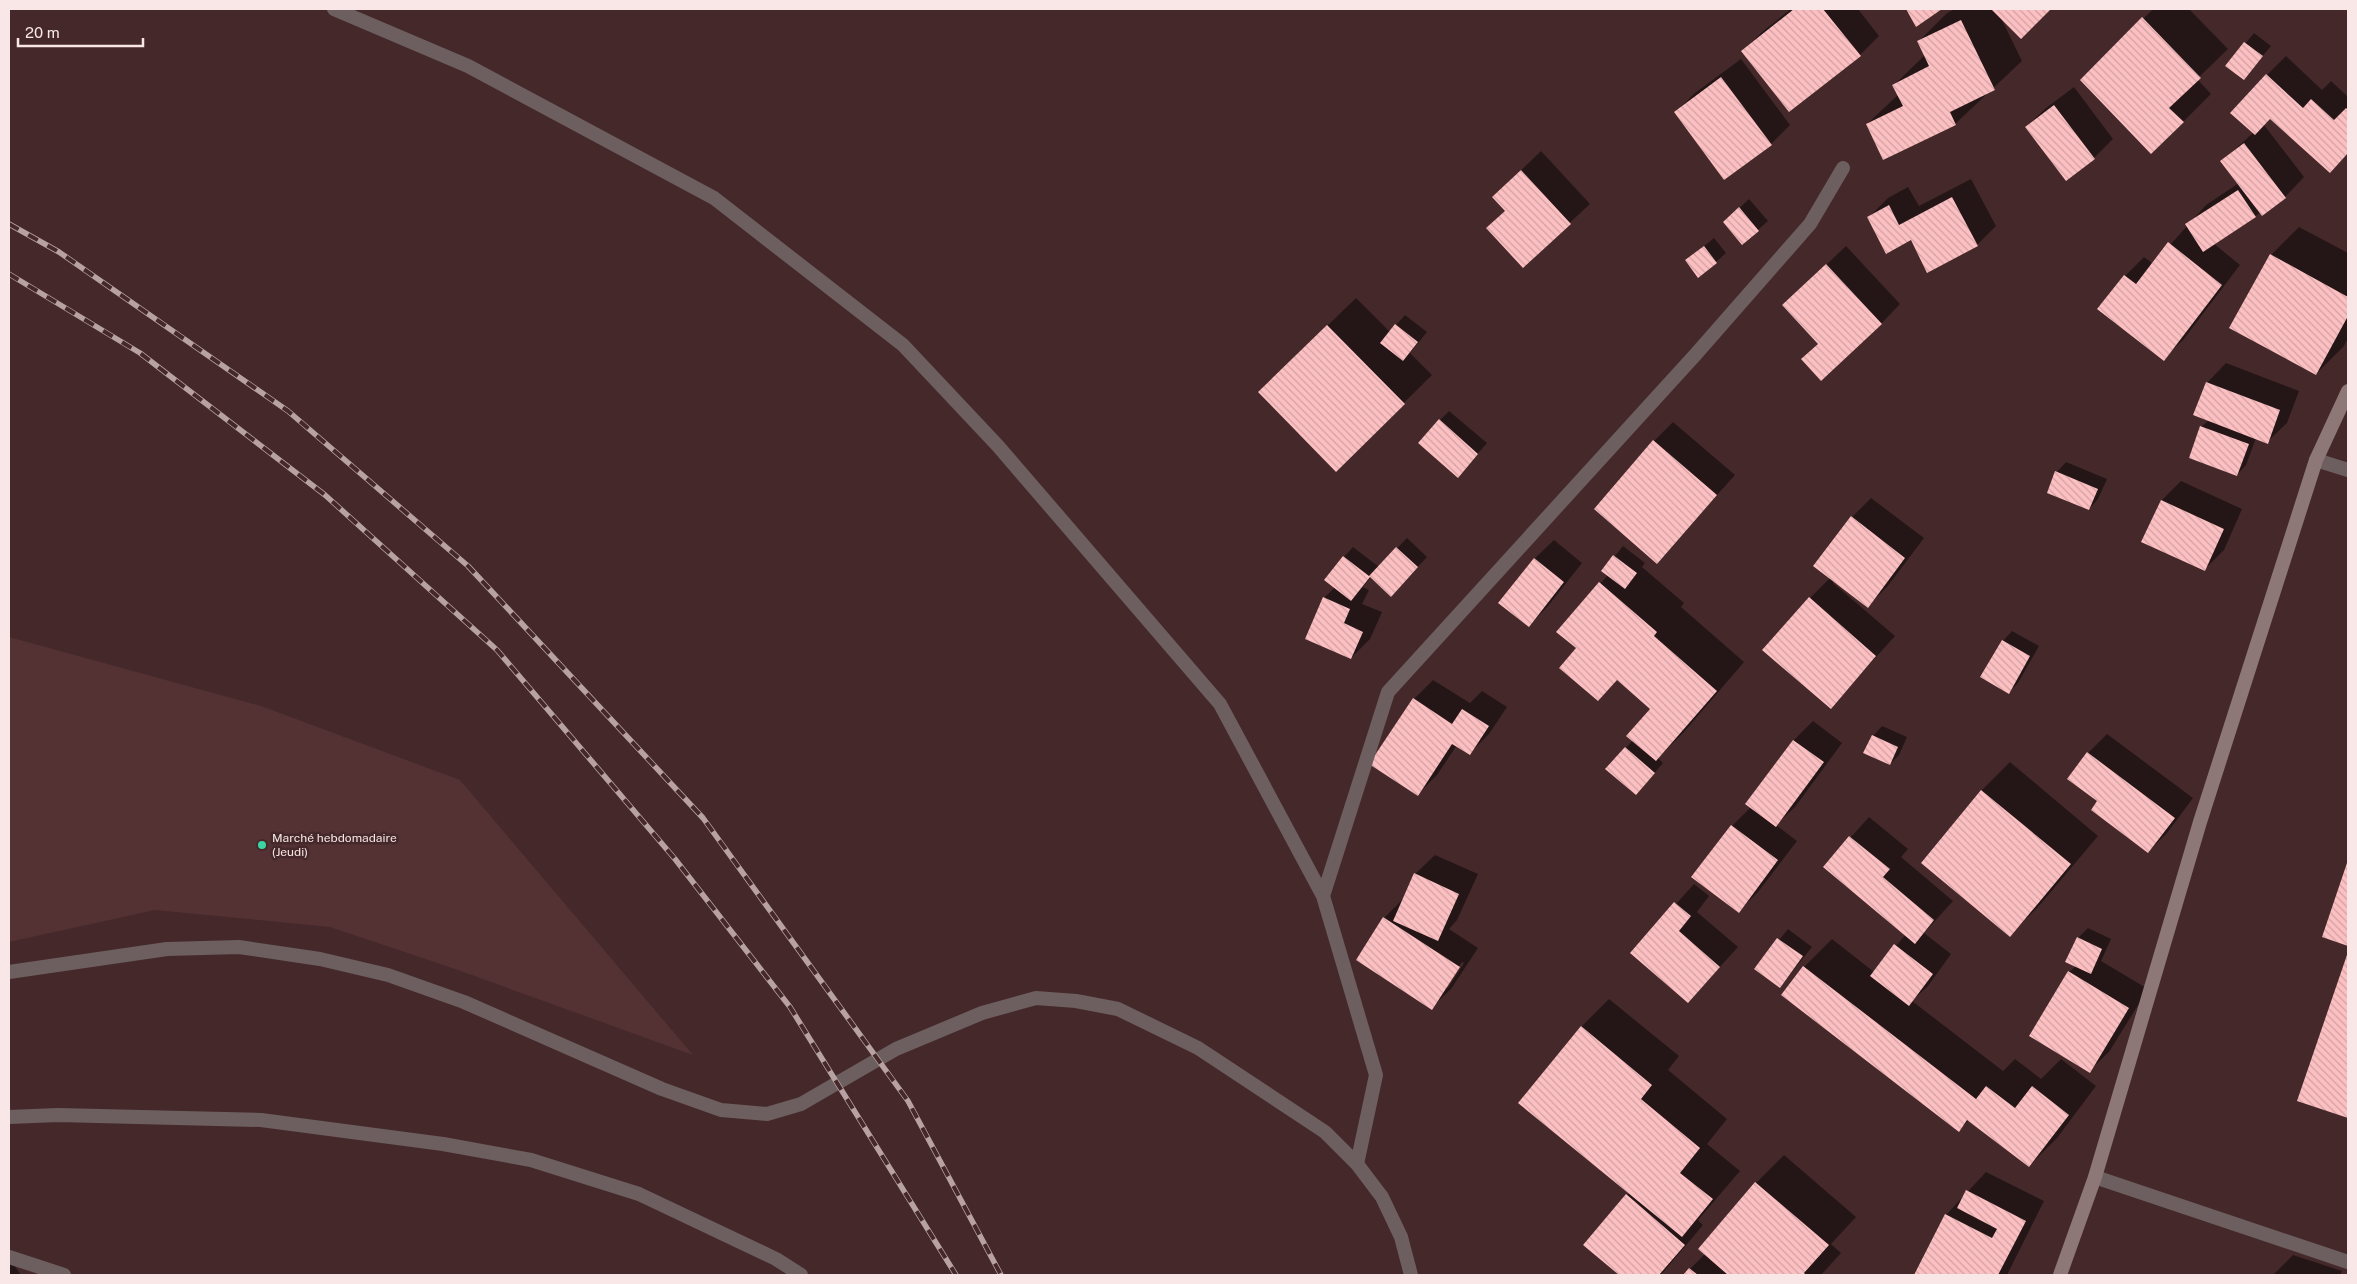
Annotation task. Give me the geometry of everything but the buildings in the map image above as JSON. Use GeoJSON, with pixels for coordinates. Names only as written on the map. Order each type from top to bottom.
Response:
{"type":"FeatureCollection","features":[{"type":"Feature","properties":{"kind":"main road"},"geometry":{"type":"LineString","coordinates":[[2060,1275],[2095,1177],[2200,822],[2316,460],[2348,391]]}},
{"type":"Feature","properties":{"kind":"street"},"geometry":{"type":"LineString","coordinates":[[334,9],[468,66],[714,198],[903,345],[998,446],[1220,704],[1322,896],[1376,1075],[1357,1164]]}},
{"type":"Feature","properties":{"kind":"street"},"geometry":{"type":"LineString","coordinates":[[1322,896],[1388,692],[1696,354],[1810,224],[1843,168]]}},
{"type":"Feature","properties":{"kind":"street"},"geometry":{"type":"LineString","coordinates":[[2316,460],[2348,470]]}},
{"type":"Feature","properties":{"kind":"street"},"geometry":{"type":"LineString","coordinates":[[9,972],[167,949],[239,947],[320,959],[388,975],[464,1002],[662,1089],[722,1110],[767,1114],[801,1104],[896,1049],[982,1013],[1036,998],[1076,1000],[1118,1009],[1198,1048],[1325,1132],[1357,1164],[1382,1197],[1401,1237],[1411,1275]]}},
{"type":"Feature","properties":{"kind":"street"},"geometry":{"type":"LineString","coordinates":[[9,1117],[58,1115],[261,1120],[443,1144],[531,1160],[639,1194],[776,1259],[801,1275]]}},
{"type":"Feature","properties":{"kind":"street"},"geometry":{"type":"LineString","coordinates":[[2095,1177],[2348,1262]]}},
{"type":"Feature","properties":{"kind":"street"},"geometry":{"type":"LineString","coordinates":[[9,1257],[64,1275]]}},
{"type":"Feature","properties":{"kind":"shaded area","name":"Marché hebdomadaire (Jeudi)"},"geometry":{"type":"Polygon","coordinates":[[[9,637],[261,706],[460,780],[693,1055],[455,969],[330,927],[155,910],[9,942],[9,637]]]}},
{"type":"Feature","properties":{"kind":"railway"},"geometry":{"type":"LineString","coordinates":[[9,224],[59,252],[288,411],[468,566],[703,818],[908,1101],[1001,1275]]}},
{"type":"Feature","properties":{"kind":"railway"},"geometry":{"type":"LineString","coordinates":[[9,274],[140,353],[325,495],[497,650],[675,859],[790,1007],[956,1275]]}},
{"type":"Feature","properties":{"kind":"place","name":"Marché hebdomadaire (Jeudi)"},"geometry":{"type":"Point","coordinates":[262,845]}}]}
